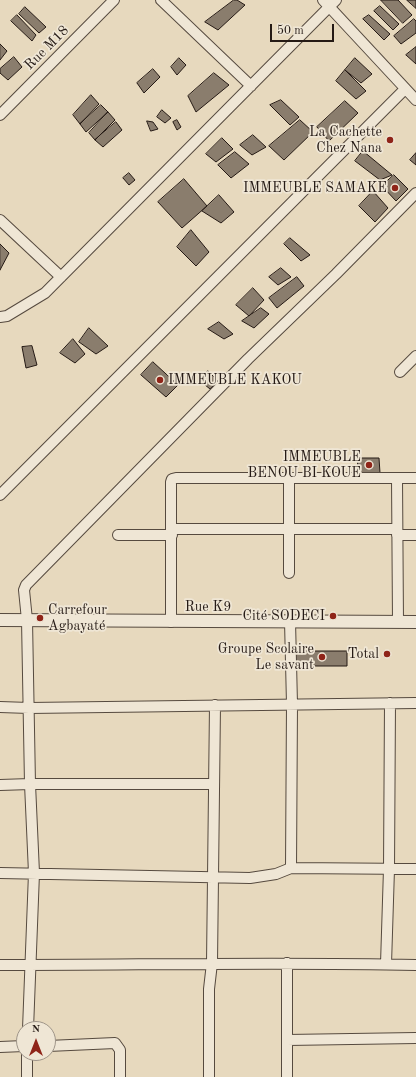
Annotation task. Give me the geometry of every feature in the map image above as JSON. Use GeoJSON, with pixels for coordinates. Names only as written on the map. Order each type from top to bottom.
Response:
{"type":"FeatureCollection","features":[{"type":"Feature","properties":{"kind":"street","name":"Rue M18"},"geometry":{"type":"LineString","coordinates":[[0,115],[114,0]]}},
{"type":"Feature","properties":{"kind":"street"},"geometry":{"type":"LineString","coordinates":[[161,0],[251,86]]}},
{"type":"Feature","properties":{"kind":"street"},"geometry":{"type":"LineString","coordinates":[[0,317],[7,316],[45,293],[251,86],[329,2],[416,100]]}},
{"type":"Feature","properties":{"kind":"street"},"geometry":{"type":"LineString","coordinates":[[0,495],[405,89]]}},
{"type":"Feature","properties":{"kind":"street"},"geometry":{"type":"LineString","coordinates":[[28,1021],[34,873],[30,784],[27,620],[24,590],[26,585],[248,359],[336,274],[416,193]]}},
{"type":"Feature","properties":{"kind":"street"},"geometry":{"type":"LineString","coordinates":[[0,220],[61,277]]}},
{"type":"Feature","properties":{"kind":"street"},"geometry":{"type":"LineString","coordinates":[[400,372],[416,356]]}},
{"type":"Feature","properties":{"kind":"street"},"geometry":{"type":"LineString","coordinates":[[171,622],[172,480],[176,478],[416,478]]}},
{"type":"Feature","properties":{"kind":"street"},"geometry":{"type":"LineString","coordinates":[[289,478],[290,573]]}},
{"type":"Feature","properties":{"kind":"street"},"geometry":{"type":"LineString","coordinates":[[397,478],[398,622]]}},
{"type":"Feature","properties":{"kind":"street"},"geometry":{"type":"LineString","coordinates":[[118,535],[290,529],[397,532],[416,535]]}},
{"type":"Feature","properties":{"kind":"street","name":"Rue K9"},"geometry":{"type":"LineString","coordinates":[[0,620],[416,622]]}},
{"type":"Feature","properties":{"kind":"street"},"geometry":{"type":"LineString","coordinates":[[290,621],[292,704],[291,868]]}},
{"type":"Feature","properties":{"kind":"street"},"geometry":{"type":"LineString","coordinates":[[386,964],[389,869],[390,703]]}},
{"type":"Feature","properties":{"kind":"street"},"geometry":{"type":"LineString","coordinates":[[0,707],[29,708],[416,703]]}},
{"type":"Feature","properties":{"kind":"street"},"geometry":{"type":"LineString","coordinates":[[209,1077],[209,989],[212,963],[215,705]]}},
{"type":"Feature","properties":{"kind":"street"},"geometry":{"type":"LineString","coordinates":[[0,785],[214,784]]}},
{"type":"Feature","properties":{"kind":"street"},"geometry":{"type":"LineString","coordinates":[[0,873],[213,879],[261,878],[291,868],[416,869]]}},
{"type":"Feature","properties":{"kind":"street"},"geometry":{"type":"LineString","coordinates":[[287,963],[287,1077]]}},
{"type":"Feature","properties":{"kind":"street"},"geometry":{"type":"LineString","coordinates":[[0,965],[287,963],[416,965]]}},
{"type":"Feature","properties":{"kind":"street"},"geometry":{"type":"LineString","coordinates":[[287,1040],[416,1038]]}},
{"type":"Feature","properties":{"kind":"street"},"geometry":{"type":"LineString","coordinates":[[56,1046],[115,1043],[120,1050],[120,1077]]}},
{"type":"Feature","properties":{"kind":"street"},"geometry":{"type":"LineString","coordinates":[[0,1047],[16,1046]]}},
{"type":"Feature","properties":{"kind":"street"},"geometry":{"type":"LineString","coordinates":[[27,1061],[27,1077]]}},
{"type":"Feature","properties":{"kind":"building"},"geometry":{"type":"Polygon","coordinates":[[[234,0],[237,0],[245,5],[218,30],[205,22],[234,0]]]}},
{"type":"Feature","properties":{"kind":"building"},"geometry":{"type":"Polygon","coordinates":[[[381,0],[398,0],[412,15],[403,23],[381,0]]]}},
{"type":"Feature","properties":{"kind":"building"},"geometry":{"type":"Polygon","coordinates":[[[407,0],[416,0],[416,8],[407,0]]]}},
{"type":"Feature","properties":{"kind":"building"},"geometry":{"type":"Polygon","coordinates":[[[380,6],[399,24],[393,30],[374,11],[380,6]]]}},
{"type":"Feature","properties":{"kind":"building"},"geometry":{"type":"Polygon","coordinates":[[[25,7],[46,27],[39,33],[19,14],[25,7]]]}},
{"type":"Feature","properties":{"kind":"building"},"geometry":{"type":"Polygon","coordinates":[[[17,15],[36,35],[32,41],[11,21],[17,15]]]}},
{"type":"Feature","properties":{"kind":"building"},"geometry":{"type":"Polygon","coordinates":[[[369,15],[390,34],[384,40],[363,19],[369,15]]]}},
{"type":"Feature","properties":{"kind":"building"},"geometry":{"type":"Polygon","coordinates":[[[414,19],[416,21],[416,33],[401,44],[394,36],[414,19]]]}},
{"type":"Feature","properties":{"kind":"building"},"geometry":{"type":"Polygon","coordinates":[[[0,44],[7,51],[0,60],[0,44]]]}},
{"type":"Feature","properties":{"kind":"building"},"geometry":{"type":"Polygon","coordinates":[[[416,47],[416,64],[406,55],[416,47]]]}},
{"type":"Feature","properties":{"kind":"building"},"geometry":{"type":"Polygon","coordinates":[[[14,57],[22,67],[8,80],[0,73],[0,69],[14,57]]]}},
{"type":"Feature","properties":{"kind":"building"},"geometry":{"type":"Polygon","coordinates":[[[179,58],[186,65],[177,75],[171,67],[179,58]]]}},
{"type":"Feature","properties":{"kind":"building"},"geometry":{"type":"Polygon","coordinates":[[[355,58],[372,74],[361,83],[345,70],[355,58]]]}},
{"type":"Feature","properties":{"kind":"building"},"geometry":{"type":"Polygon","coordinates":[[[153,69],[160,77],[144,93],[137,83],[153,69]]]}},
{"type":"Feature","properties":{"kind":"building"},"geometry":{"type":"Polygon","coordinates":[[[345,70],[366,91],[356,99],[336,81],[345,70]]]}},
{"type":"Feature","properties":{"kind":"building"},"geometry":{"type":"Polygon","coordinates":[[[214,73],[229,85],[196,112],[188,96],[214,73]]]}},
{"type":"Feature","properties":{"kind":"building"},"geometry":{"type":"Polygon","coordinates":[[[91,95],[99,104],[80,124],[73,115],[91,95]]]}},
{"type":"Feature","properties":{"kind":"building"},"geometry":{"type":"Polygon","coordinates":[[[281,100],[299,117],[290,125],[270,105],[281,100]]]}},
{"type":"Feature","properties":{"kind":"building"},"geometry":{"type":"Polygon","coordinates":[[[345,101],[358,113],[329,141],[317,127],[345,101]]]}},
{"type":"Feature","properties":{"kind":"building"},"geometry":{"type":"Polygon","coordinates":[[[101,105],[108,112],[86,132],[80,124],[101,105]]]}},
{"type":"Feature","properties":{"kind":"building"},"geometry":{"type":"Polygon","coordinates":[[[162,110],[171,118],[165,123],[157,117],[162,110]]]}},
{"type":"Feature","properties":{"kind":"building"},"geometry":{"type":"Polygon","coordinates":[[[108,112],[115,120],[95,140],[89,133],[108,112]]]}},
{"type":"Feature","properties":{"kind":"building"},"geometry":{"type":"Polygon","coordinates":[[[177,120],[181,127],[177,130],[173,122],[177,120]]]}},
{"type":"Feature","properties":{"kind":"building"},"geometry":{"type":"Polygon","coordinates":[[[300,120],[313,132],[284,160],[269,146],[300,120]]]}},
{"type":"Feature","properties":{"kind":"building"},"geometry":{"type":"Polygon","coordinates":[[[147,121],[153,122],[158,129],[151,131],[147,121]]]}},
{"type":"Feature","properties":{"kind":"building"},"geometry":{"type":"Polygon","coordinates":[[[116,122],[122,130],[103,147],[95,140],[116,122]]]}},
{"type":"Feature","properties":{"kind":"building"},"geometry":{"type":"Polygon","coordinates":[[[253,135],[266,147],[252,155],[240,145],[253,135]]]}},
{"type":"Feature","properties":{"kind":"building"},"geometry":{"type":"Polygon","coordinates":[[[222,138],[233,149],[216,162],[206,154],[222,138]]]}},
{"type":"Feature","properties":{"kind":"building"},"geometry":{"type":"Polygon","coordinates":[[[363,151],[392,175],[380,180],[355,161],[363,151]]]}},
{"type":"Feature","properties":{"kind":"building"},"geometry":{"type":"Polygon","coordinates":[[[235,152],[249,164],[231,178],[218,165],[235,152]]]}},
{"type":"Feature","properties":{"kind":"building"},"geometry":{"type":"Polygon","coordinates":[[[416,153],[416,165],[410,160],[416,153]]]}},
{"type":"Feature","properties":{"kind":"building"},"geometry":{"type":"Polygon","coordinates":[[[129,173],[135,180],[129,185],[123,178],[129,173]]]}},
{"type":"Feature","properties":{"kind":"building","name":"IMMEUBLE SAMAKE"},"geometry":{"type":"Polygon","coordinates":[[[394,175],[408,189],[396,201],[382,186],[394,175]]]}},
{"type":"Feature","properties":{"kind":"building"},"geometry":{"type":"Polygon","coordinates":[[[184,179],[207,206],[182,228],[158,202],[184,179]]]}},
{"type":"Feature","properties":{"kind":"building"},"geometry":{"type":"Polygon","coordinates":[[[373,191],[388,208],[375,222],[359,206],[373,191]]]}},
{"type":"Feature","properties":{"kind":"building"},"geometry":{"type":"Polygon","coordinates":[[[219,195],[234,212],[221,223],[202,211],[219,195]]]}},
{"type":"Feature","properties":{"kind":"building"},"geometry":{"type":"Polygon","coordinates":[[[191,230],[209,252],[196,266],[177,247],[191,230]]]}},
{"type":"Feature","properties":{"kind":"building"},"geometry":{"type":"Polygon","coordinates":[[[290,238],[310,255],[301,261],[284,244],[290,238]]]}},
{"type":"Feature","properties":{"kind":"building"},"geometry":{"type":"Polygon","coordinates":[[[0,244],[9,253],[0,270],[0,244]]]}},
{"type":"Feature","properties":{"kind":"building"},"geometry":{"type":"Polygon","coordinates":[[[281,268],[291,277],[278,285],[269,277],[281,268]]]}},
{"type":"Feature","properties":{"kind":"building"},"geometry":{"type":"Polygon","coordinates":[[[297,277],[304,286],[277,308],[269,298],[297,277]]]}},
{"type":"Feature","properties":{"kind":"building"},"geometry":{"type":"Polygon","coordinates":[[[253,288],[264,300],[249,316],[236,305],[253,288]]]}},
{"type":"Feature","properties":{"kind":"building"},"geometry":{"type":"Polygon","coordinates":[[[261,308],[269,314],[254,328],[242,321],[261,308]]]}},
{"type":"Feature","properties":{"kind":"building"},"geometry":{"type":"Polygon","coordinates":[[[219,322],[233,334],[224,339],[208,329],[219,322]]]}},
{"type":"Feature","properties":{"kind":"building"},"geometry":{"type":"Polygon","coordinates":[[[89,328],[108,346],[96,354],[79,342],[89,328]]]}},
{"type":"Feature","properties":{"kind":"building"},"geometry":{"type":"Polygon","coordinates":[[[73,339],[85,354],[75,363],[60,353],[73,339]]]}},
{"type":"Feature","properties":{"kind":"building"},"geometry":{"type":"Polygon","coordinates":[[[32,346],[37,365],[26,368],[22,347],[32,346]]]}},
{"type":"Feature","properties":{"kind":"building","name":"IMMEUBLE KAKOU"},"geometry":{"type":"Polygon","coordinates":[[[153,362],[178,385],[166,397],[141,375],[153,362]]]}},
{"type":"Feature","properties":{"kind":"building"},"geometry":{"type":"Polygon","coordinates":[[[208,371],[218,381],[210,389],[199,380],[208,371]]]}},
{"type":"Feature","properties":{"kind":"building","name":"IMMEUBLE BENOU BI KOUE"},"geometry":{"type":"Polygon","coordinates":[[[358,458],[379,458],[380,473],[358,473],[358,458]]]}},
{"type":"Feature","properties":{"kind":"building"},"geometry":{"type":"Polygon","coordinates":[[[296,651],[347,651],[347,666],[296,666],[296,651]]]}},
{"type":"Feature","properties":{"kind":"place","name":"La Cachette Chez Nana"},"geometry":{"type":"Point","coordinates":[390,140]}},
{"type":"Feature","properties":{"kind":"place","name":"IMMEUBLE SAMAKE"},"geometry":{"type":"Point","coordinates":[395,188]}},
{"type":"Feature","properties":{"kind":"place","name":"IMMEUBLE KAKOU"},"geometry":{"type":"Point","coordinates":[160,380]}},
{"type":"Feature","properties":{"kind":"place","name":"IMMEUBLE BENOU BI KOUE"},"geometry":{"type":"Point","coordinates":[369,465]}},
{"type":"Feature","properties":{"kind":"place","name":"Cité SODECI"},"geometry":{"type":"Point","coordinates":[333,616]}},
{"type":"Feature","properties":{"kind":"place","name":"Carrefour Agbayaté"},"geometry":{"type":"Point","coordinates":[40,618]}},
{"type":"Feature","properties":{"kind":"place","name":"Total"},"geometry":{"type":"Point","coordinates":[387,654]}},
{"type":"Feature","properties":{"kind":"place","name":"Groupe Scolaire Le savant"},"geometry":{"type":"Point","coordinates":[322,657]}}]}
